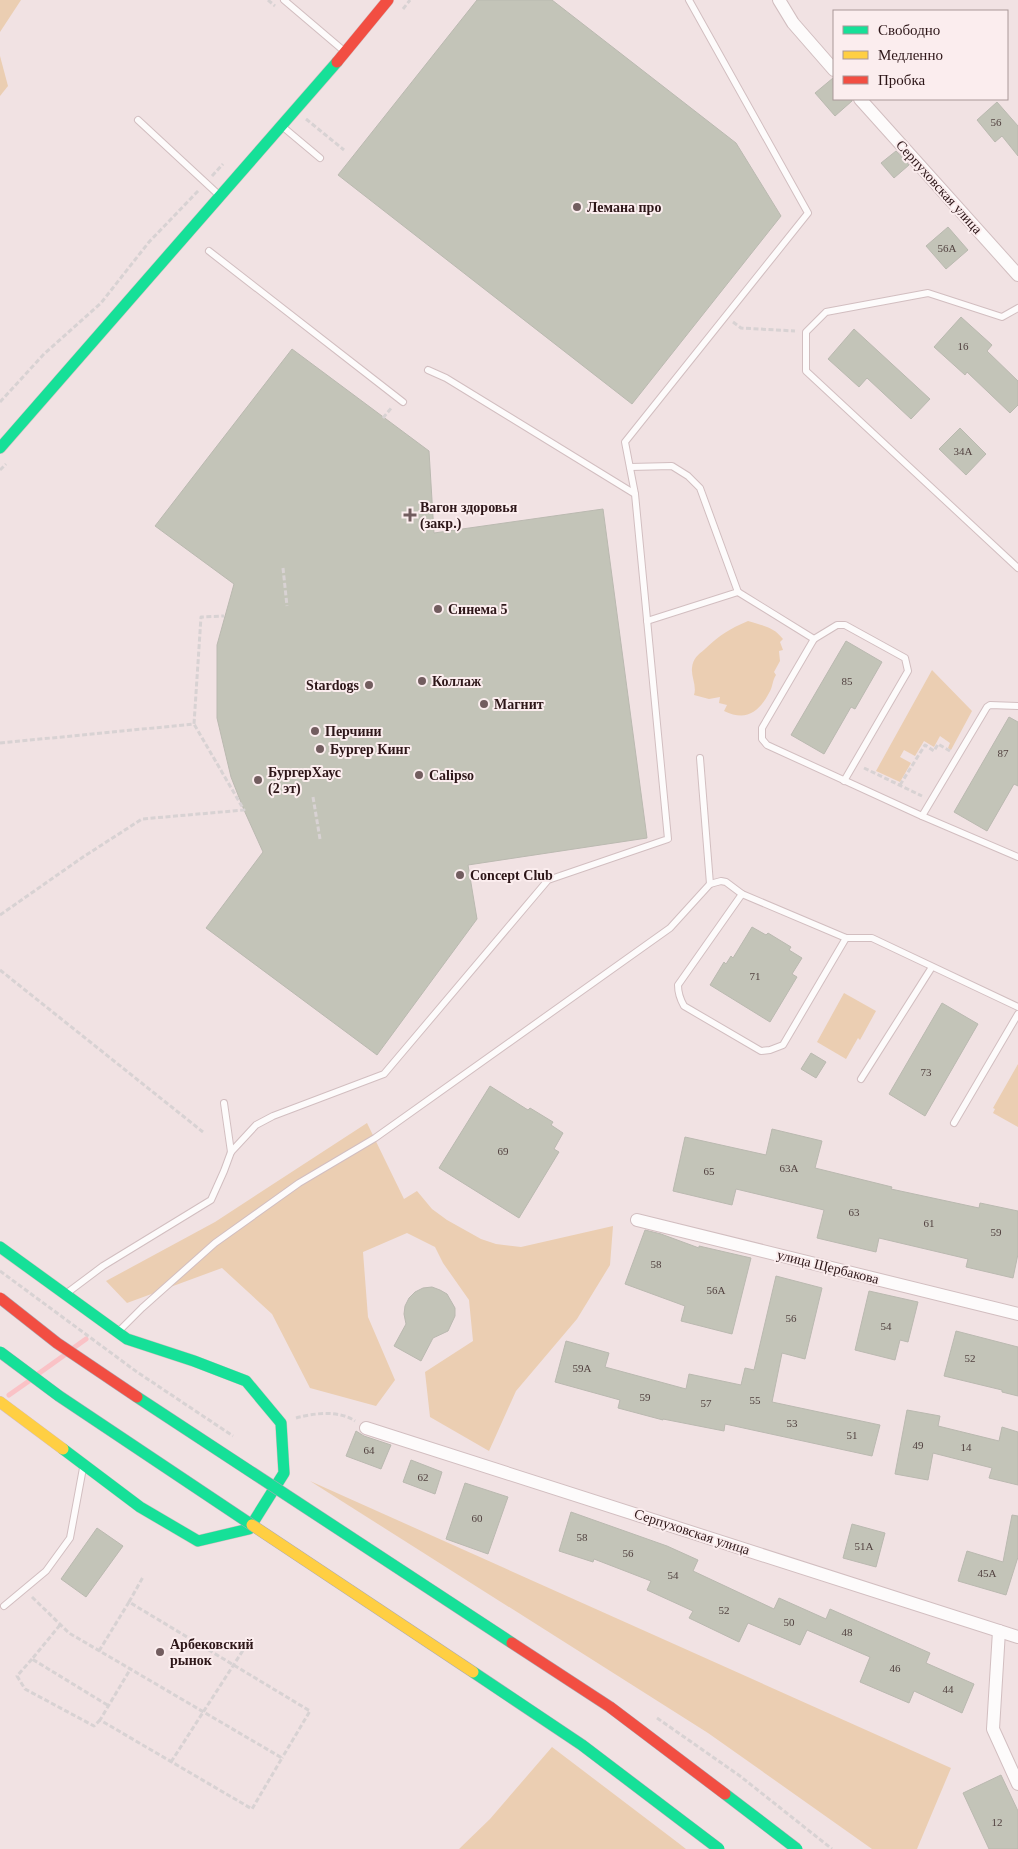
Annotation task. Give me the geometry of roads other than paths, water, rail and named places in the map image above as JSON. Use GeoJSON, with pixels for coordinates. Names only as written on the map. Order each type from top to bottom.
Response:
{"type":"FeatureCollection","features":[{"type":"Feature","properties":{"kind":"main road"},"geometry":{"type":"LineString","coordinates":[[0,448],[282,125],[388,0]]}},
{"type":"Feature","properties":{"kind":"main road"},"geometry":{"type":"LineString","coordinates":[[0,1247],[127,1339],[194,1361],[246,1381],[281,1423],[284,1473],[249,1529],[198,1541],[140,1507],[0,1402]]}},
{"type":"Feature","properties":{"kind":"main road"},"geometry":{"type":"LineString","coordinates":[[0,1298],[57,1343],[97,1371],[610,1707],[797,1849]]}},
{"type":"Feature","properties":{"kind":"main road"},"geometry":{"type":"LineString","coordinates":[[0,1352],[59,1396],[582,1746],[719,1849]]}},
{"type":"Feature","properties":{"kind":"street"},"geometry":{"type":"LineString","coordinates":[[779,0],[793,23],[833,69]]}},
{"type":"Feature","properties":{"kind":"street","name":"Серпуховская улица"},"geometry":{"type":"LineString","coordinates":[[861,100],[1018,275]]}},
{"type":"Feature","properties":{"kind":"street","name":"улица Щербакова"},"geometry":{"type":"LineString","coordinates":[[637,1220],[1018,1314]]}},
{"type":"Feature","properties":{"kind":"street","name":"Серпуховская улица"},"geometry":{"type":"LineString","coordinates":[[366,1428],[1018,1637]]}},
{"type":"Feature","properties":{"kind":"street"},"geometry":{"type":"LineString","coordinates":[[999,1631],[993,1729],[1018,1784]]}},
{"type":"Feature","properties":{"kind":"lane"},"geometry":{"type":"LineString","coordinates":[[284,0],[345,52]]}},
{"type":"Feature","properties":{"kind":"lane"},"geometry":{"type":"LineString","coordinates":[[64,1295],[103,1266],[211,1200],[231,1152],[256,1125],[384,1074],[548,880],[668,839],[635,494],[625,442],[808,213],[689,0]]}},
{"type":"Feature","properties":{"kind":"lane"},"geometry":{"type":"LineString","coordinates":[[138,120],[220,196]]}},
{"type":"Feature","properties":{"kind":"lane"},"geometry":{"type":"LineString","coordinates":[[282,125],[320,158]]}},
{"type":"Feature","properties":{"kind":"lane"},"geometry":{"type":"LineString","coordinates":[[209,251],[403,402]]}},
{"type":"Feature","properties":{"kind":"lane"},"geometry":{"type":"LineString","coordinates":[[1018,308],[1002,317],[928,293],[826,312],[806,332],[806,371],[1018,568]]}},
{"type":"Feature","properties":{"kind":"lane"},"geometry":{"type":"LineString","coordinates":[[428,370],[446,378],[635,494]]}},
{"type":"Feature","properties":{"kind":"lane"},"geometry":{"type":"LineString","coordinates":[[630,467],[672,466],[688,476],[700,488],[738,592],[814,639]]}},
{"type":"Feature","properties":{"kind":"lane"},"geometry":{"type":"LineString","coordinates":[[648,621],[738,592]]}},
{"type":"Feature","properties":{"kind":"lane"},"geometry":{"type":"LineString","coordinates":[[844,781],[908,671],[905,658],[845,625],[837,625],[814,639],[762,728],[762,739],[767,745],[844,781],[922,816],[1017,853]]}},
{"type":"Feature","properties":{"kind":"lane"},"geometry":{"type":"LineString","coordinates":[[922,816],[987,707],[990,705],[1018,706]]}},
{"type":"Feature","properties":{"kind":"lane"},"geometry":{"type":"LineString","coordinates":[[700,758],[710,884]]}},
{"type":"Feature","properties":{"kind":"lane"},"geometry":{"type":"LineString","coordinates":[[117,1332],[215,1243],[299,1183],[375,1138],[670,928],[710,884],[721,881],[726,882],[742,894],[846,938],[872,938],[1018,1008]]}},
{"type":"Feature","properties":{"kind":"lane"},"geometry":{"type":"LineString","coordinates":[[742,894],[678,985],[678,990],[684,1006],[761,1050],[770,1050],[783,1045],[846,938]]}},
{"type":"Feature","properties":{"kind":"lane"},"geometry":{"type":"LineString","coordinates":[[861,1079],[932,966]]}},
{"type":"Feature","properties":{"kind":"lane"},"geometry":{"type":"LineString","coordinates":[[954,1123],[1018,1014]]}},
{"type":"Feature","properties":{"kind":"lane"},"geometry":{"type":"LineString","coordinates":[[224,1103],[231,1152]]}},
{"type":"Feature","properties":{"kind":"lane"},"geometry":{"type":"LineString","coordinates":[[4,1606],[46,1571],[70,1538],[84,1464]]}},
{"type":"Feature","properties":{"kind":"waterway"},"geometry":{"type":"LineString","coordinates":[[72,1349],[86,1339]]}},
{"type":"Feature","properties":{"kind":"waterway"},"geometry":{"type":"LineString","coordinates":[[38,1374],[66,1354]]}},
{"type":"Feature","properties":{"kind":"waterway"},"geometry":{"type":"LineString","coordinates":[[9,1395],[29,1381]]}},
{"type":"Feature","properties":{"kind":"place","name":"Лемана про"},"geometry":{"type":"Point","coordinates":[577,207]}},
{"type":"Feature","properties":{"kind":"place","name":"Вагон здоровья (закр.)"},"geometry":{"type":"Point","coordinates":[410,515]}},
{"type":"Feature","properties":{"kind":"place","name":"Синема 5"},"geometry":{"type":"Point","coordinates":[438,609]}},
{"type":"Feature","properties":{"kind":"place","name":"Коллаж"},"geometry":{"type":"Point","coordinates":[422,681]}},
{"type":"Feature","properties":{"kind":"place","name":"Stardogs"},"geometry":{"type":"Point","coordinates":[369,685]}},
{"type":"Feature","properties":{"kind":"place","name":"Магнит"},"geometry":{"type":"Point","coordinates":[484,704]}},
{"type":"Feature","properties":{"kind":"place","name":"Перчини"},"geometry":{"type":"Point","coordinates":[315,731]}},
{"type":"Feature","properties":{"kind":"place","name":"Бургер Кинг"},"geometry":{"type":"Point","coordinates":[320,749]}},
{"type":"Feature","properties":{"kind":"place","name":"Calipso"},"geometry":{"type":"Point","coordinates":[419,775]}},
{"type":"Feature","properties":{"kind":"place","name":"БургерХаус (2 эт)"},"geometry":{"type":"Point","coordinates":[258,780]}},
{"type":"Feature","properties":{"kind":"place","name":"Concept Club"},"geometry":{"type":"Point","coordinates":[460,875]}},
{"type":"Feature","properties":{"kind":"place","name":"Арбековский рынок"},"geometry":{"type":"Point","coordinates":[160,1652]}}]}
